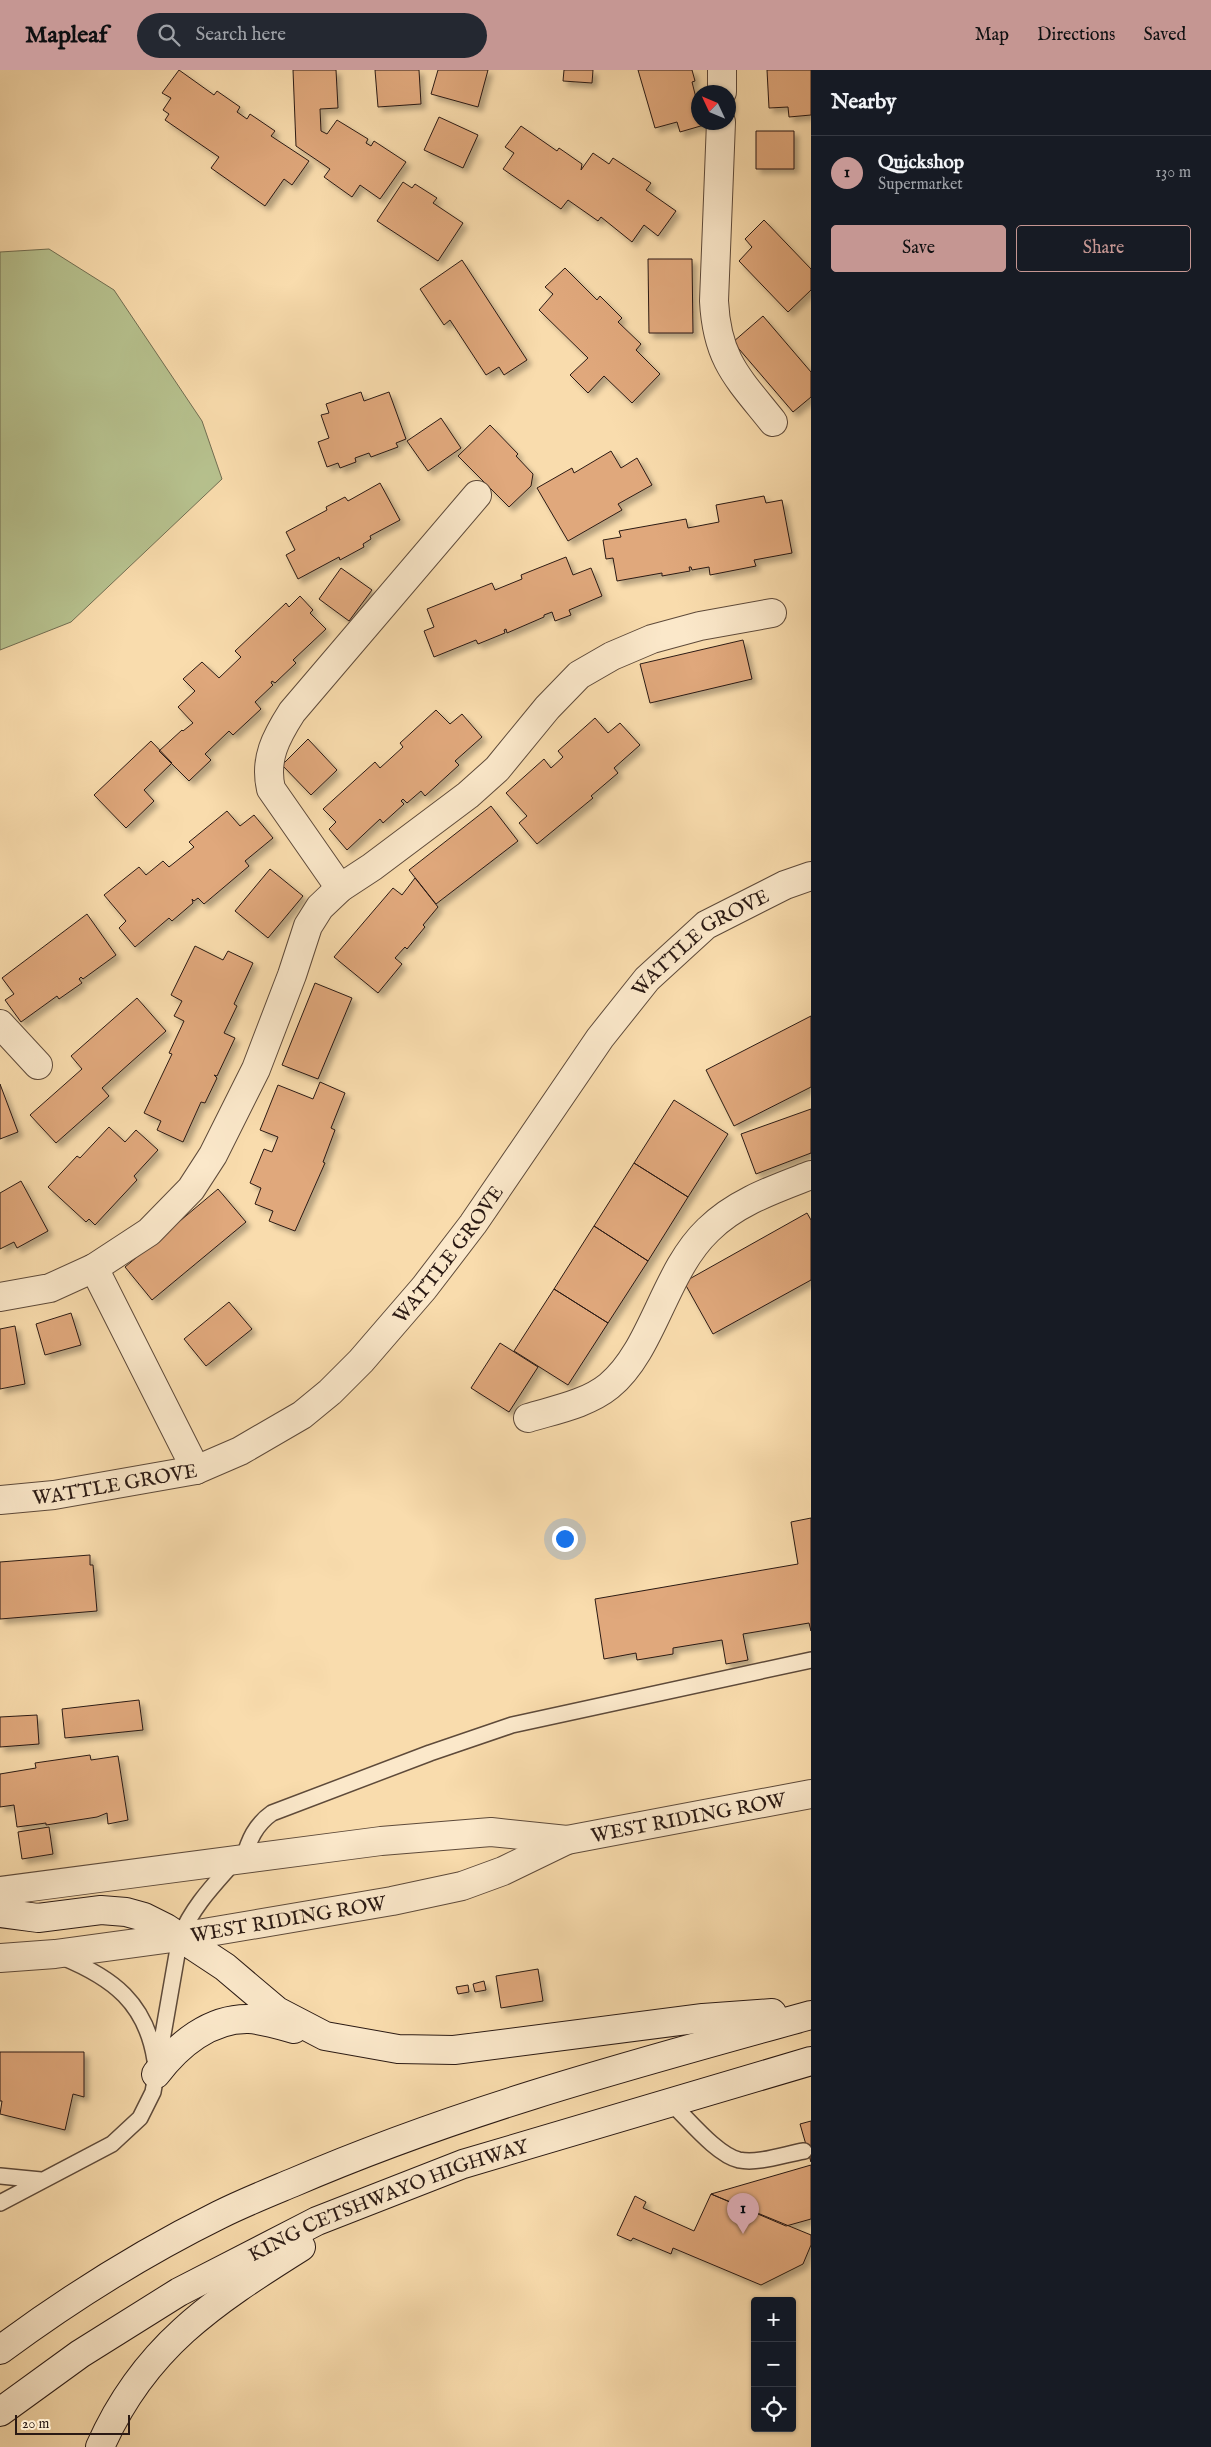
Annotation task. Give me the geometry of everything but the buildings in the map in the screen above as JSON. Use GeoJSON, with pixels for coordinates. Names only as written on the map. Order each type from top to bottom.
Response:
{"type":"FeatureCollection","features":[{"type":"Feature","properties":{"kind":"street"},"geometry":{"type":"LineString","coordinates":[[722,70],[722,85]]}},
{"type":"Feature","properties":{"kind":"street"},"geometry":{"type":"LineString","coordinates":[[720,130],[714,301],[715,327],[720,344],[732,370],[773,422]]}},
{"type":"Feature","properties":{"kind":"street"},"geometry":{"type":"LineString","coordinates":[[340,888],[271,789],[268,774],[275,738],[292,712],[477,495]]}},
{"type":"Feature","properties":{"kind":"street"},"geometry":{"type":"LineString","coordinates":[[0,1298],[50,1288],[94,1268],[149,1232],[191,1189],[213,1155],[256,1069],[292,975],[308,926],[320,907],[340,888],[468,795],[497,769],[547,708],[579,675],[612,656],[652,639],[700,626],[772,613]]}},
{"type":"Feature","properties":{"kind":"street","name":"WATTLE GROVE"},"geometry":{"type":"LineString","coordinates":[[0,1500],[54,1495],[196,1470],[240,1451],[302,1415],[330,1392],[361,1361],[424,1288],[473,1224],[600,1038],[647,979],[706,925],[785,885],[811,876]]}},
{"type":"Feature","properties":{"kind":"street"},"geometry":{"type":"LineString","coordinates":[[0,1024],[38,1065]]}},
{"type":"Feature","properties":{"kind":"street"},"geometry":{"type":"LineString","coordinates":[[528,1418],[583,1401],[609,1387],[641,1344],[685,1256],[708,1229],[734,1209],[811,1174]]}},
{"type":"Feature","properties":{"kind":"street"},"geometry":{"type":"LineString","coordinates":[[94,1268],[196,1470]]}},
{"type":"Feature","properties":{"kind":"street","name":"WEST RIDING ROW"},"geometry":{"type":"LineString","coordinates":[[0,1958],[55,1954],[180,1937],[392,1901],[462,1886],[504,1871],[567,1840],[811,1794]]}},
{"type":"Feature","properties":{"kind":"street","name":"WEST RIDING ROW"},"geometry":{"type":"LineString","coordinates":[[0,1891],[381,1841],[490,1832],[567,1840]]}},
{"type":"Feature","properties":{"kind":"street"},"geometry":{"type":"LineString","coordinates":[[0,1913],[38,1918],[101,1910],[126,1912],[144,1917],[180,1937],[225,1967],[277,2011],[325,2036]]}},
{"type":"Feature","properties":{"kind":"street"},"geometry":{"type":"LineString","coordinates":[[156,2071],[185,2042],[206,2029],[233,2020],[250,2019],[325,2036],[398,2049],[454,2050],[703,2018],[811,2010]]}},
{"type":"Feature","properties":{"kind":"street"},"geometry":{"type":"LineString","coordinates":[[0,2350],[112,2272],[220,2214],[330,2166],[459,2117],[615,2069],[811,2015]]}},
{"type":"Feature","properties":{"kind":"street","name":"KING CETSHWAYO HIGHWAY"},"geometry":{"type":"LineString","coordinates":[[0,2412],[80,2354],[179,2292],[317,2222],[463,2164],[672,2104],[811,2061]]}},
{"type":"Feature","properties":{"kind":"street"},"geometry":{"type":"LineString","coordinates":[[100,2447],[112,2419],[137,2380],[170,2342],[195,2318],[239,2286],[384,2194]]}},
{"type":"Feature","properties":{"kind":"lane"},"geometry":{"type":"LineString","coordinates":[[0,2203],[112,2144],[125,2133],[146,2107],[153,2092],[180,1937],[189,1916],[201,1898],[239,1860],[251,1835],[262,1820],[272,1813],[430,1752],[512,1725],[811,1660]]}},
{"type":"Feature","properties":{"kind":"lane"},"geometry":{"type":"LineString","coordinates":[[55,1954],[92,1969],[124,1993],[137,2010],[147,2030],[156,2071]]}},
{"type":"Feature","properties":{"kind":"lane"},"geometry":{"type":"LineString","coordinates":[[672,2104],[724,2154],[740,2160],[756,2160],[804,2150]]}},
{"type":"Feature","properties":{"kind":"lane"},"geometry":{"type":"LineString","coordinates":[[0,2176],[42,2180]]}},
{"type":"Feature","properties":{"kind":"green space"},"geometry":{"type":"Polygon","coordinates":[[[49,249],[114,290],[202,421],[222,479],[71,622],[0,650],[0,252],[49,249]]]}},
{"type":"Feature","properties":{"kind":"place","name":"Quickshop"},"geometry":{"type":"Point","coordinates":[743,2234]}}]}
